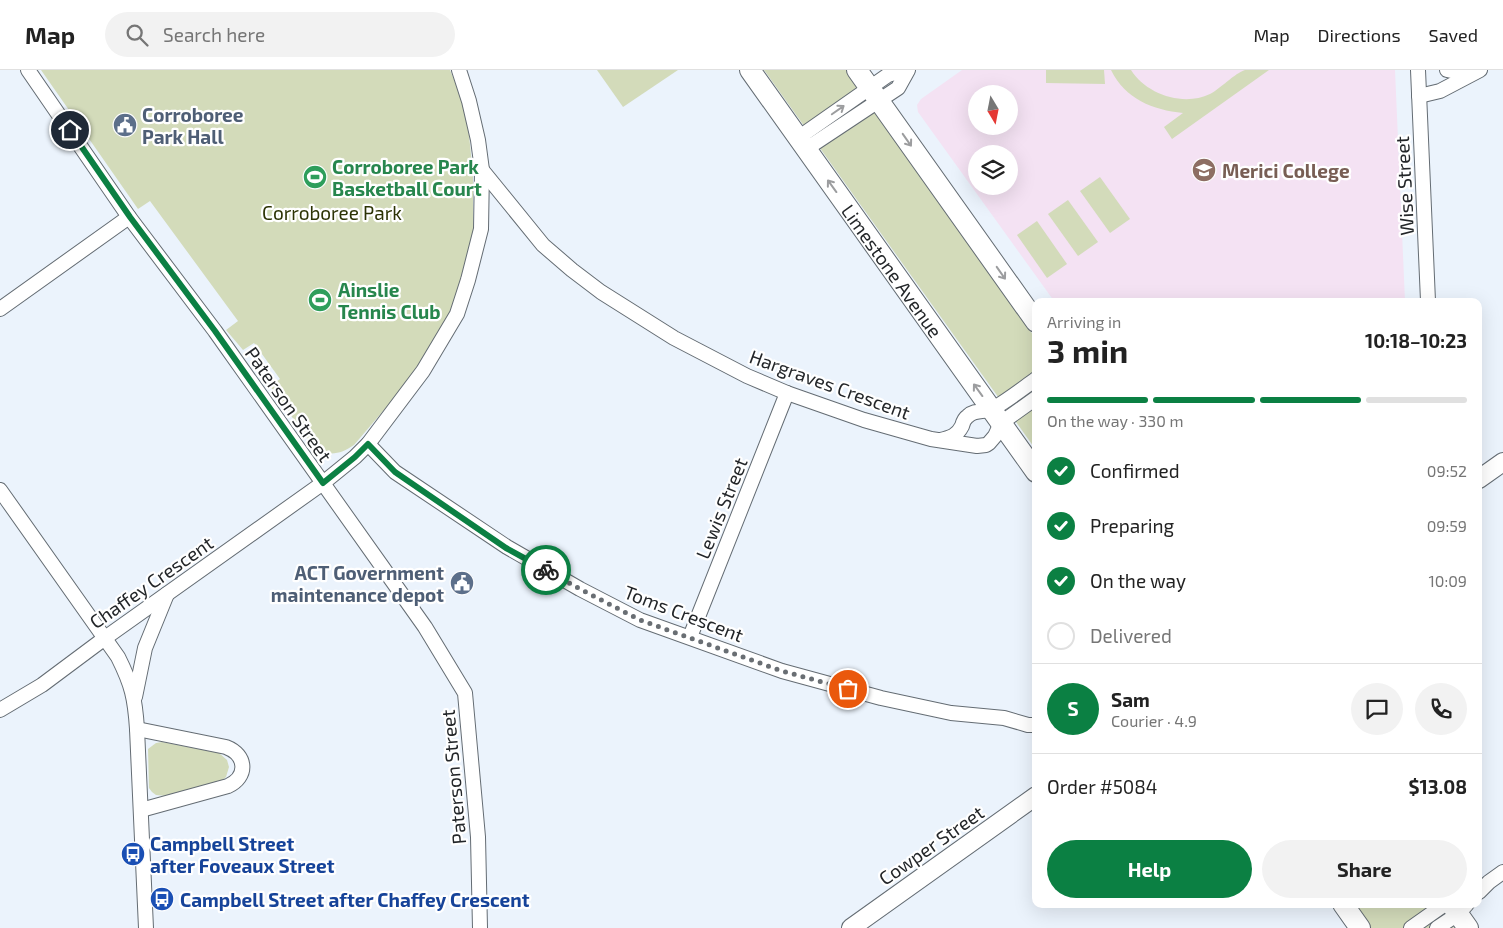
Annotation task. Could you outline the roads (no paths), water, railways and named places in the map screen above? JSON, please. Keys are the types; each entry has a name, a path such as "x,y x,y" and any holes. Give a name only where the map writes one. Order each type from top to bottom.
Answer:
{"main road":[{"name":"Limestone Avenue","path":"750,70 1032,466"},
{"path":"857,70 1032,316"},
{"path":"1346,908 1360,928"}],"street":[{"name":"Paterson Street","path":"28,70 130,217 215,331 425,627 465,693 478,837 480,928"},
{"path":"323,483 368,444 423,371 457,314 468,280 480,229 482,170 478,140 469,101 459,70"},
{"path":"802,144 874,94 898,88 906,70"},
{"name":"Wise Street","path":"1418,70 1428,298"},
{"path":"1447,70 1456,72 1478,71"},
{"path":"1419,96 1440,90 1478,71"},
{"name":"Hargraves Crescent","path":"482,170 543,245 594,287 674,338 747,376 787,393 864,420 937,441 977,446 986,445 993,440 996,416 1032,383"},
{"path":"0,309 130,217"},
{"name":"Lewis Street","path":"690,637 787,393"},
{"name":"Hargraves Crescent","path":"937,441 951,438 956,434 966,417 970,414 975,412 996,416 1032,400"},
{"name":"Toms Crescent","path":"368,444 395,472 506,548 640,620 782,671 880,698 951,713 1004,718 1032,725"},
{"path":"1482,478 1503,462"},
{"name":"Chaffey Crescent","path":"0,710 42,685 323,483"},
{"path":"0,490 105,638 124,670 132,688 135,700 137,729 146,928"},
{"path":"135,700 145,648 167,594"},
{"path":"137,729 226,747 234,750 239,756 243,767 239,777 228,786 141,810"},
{"name":"Cowper Street","path":"851,928 1032,800"},
{"path":"1482,887 1503,872"},
{"path":"1411,928 1458,911"},
{"path":"1438,928 1458,911"}],"place":[{"name":"Corroboree Park Hall","path":"125,125"},
{"name":"Merici College","path":"1204,170"},
{"name":"Corroboree Park Basketball Court","path":"315,177"},
{"name":"Ainslie Tennis Club","path":"320,300"},
{"name":"ACT Government maintenance depot","path":"462,583"},
{"name":"Campbell Street after Foveaux Street","path":"133,854"},
{"name":"Campbell Street after Chaffey Crescent","path":"162,899"}],"park label":[{"name":"Corroboree Park","path":"332,212"}]}
